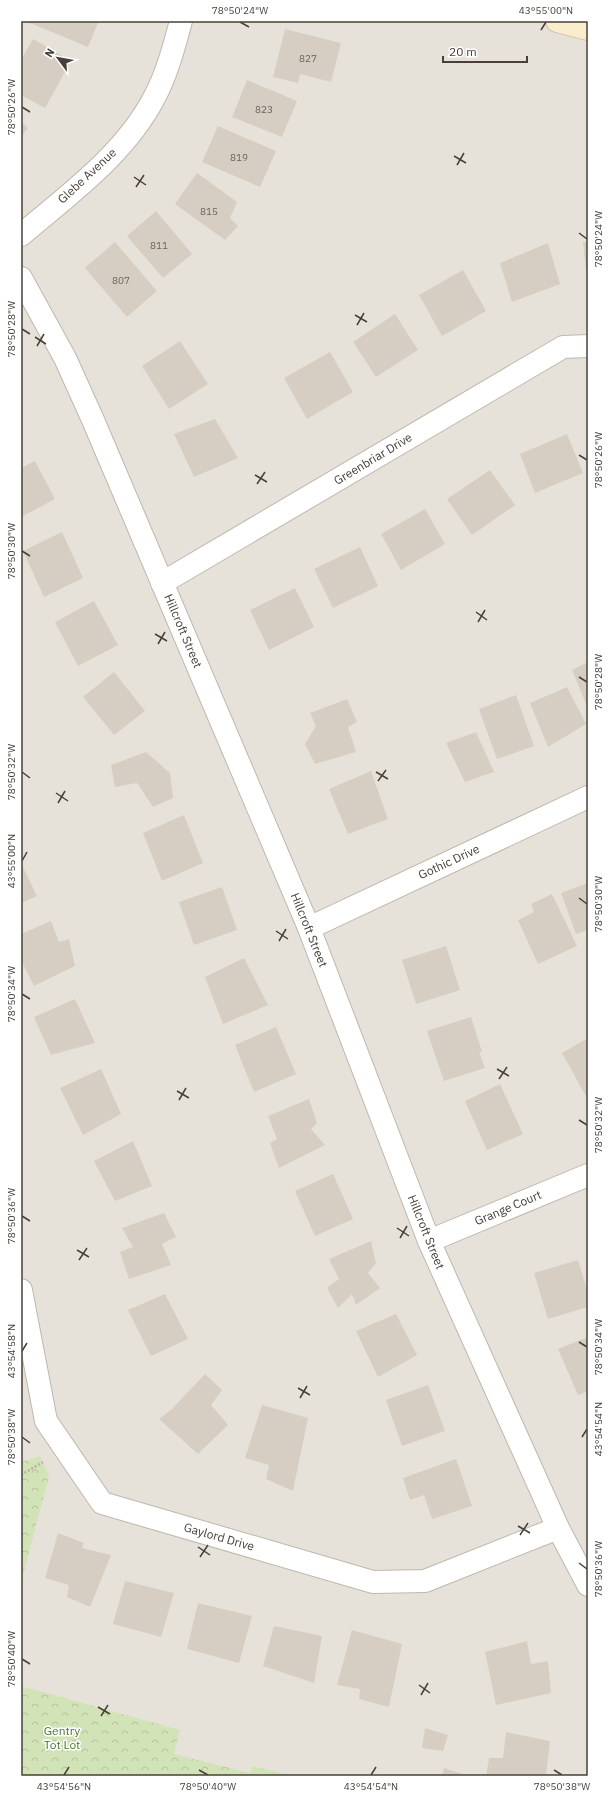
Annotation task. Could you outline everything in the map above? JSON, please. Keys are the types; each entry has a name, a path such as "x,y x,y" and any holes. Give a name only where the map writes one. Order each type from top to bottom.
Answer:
{"main road":[{"path":"557,21 588,29"}],"street":[{"name":"Glebe Avenue","path":"21,235 100,168 129,135 154,99 172,53 181,21"},
{"name":"Hillcroft Street","path":"21,278 66,358 309,928 429,1241 558,1528 588,1585"},
{"name":"Greenbriar Drive","path":"162,583 562,347 588,346"},
{"name":"Gothic Drive","path":"309,928 588,797"},
{"name":"Grange Court","path":"429,1241 588,1174"},
{"name":"Gaylord Drive","path":"21,1290 46,1421 102,1503 373,1582 425,1581 558,1528"}],"shaded area":[{"path":"21,21 588,21 588,1776 21,1776"}],"green space":[{"path":"40,1456 49,1476 21,1583 21,1462"},
{"name":"Gentry Tot Lot","path":"21,1686 180,1730 174,1754 250,1773 252,1766 295,1776 21,1776"}],"building":[{"path":"25,21 93,21 98,23 88,47"},
{"path":"285,29 341,43 331,82 300,74 298,83 273,77"},
{"path":"33,39 71,61 45,108 21,95 21,60"},
{"path":"247,80 297,101 282,137 232,117"},
{"path":"21,122 28,128 21,137"},
{"path":"218,126 276,151 260,187 202,162"},
{"path":"197,173 237,202 230,218 238,226 225,240 175,204"},
{"path":"156,211 192,254 163,278 127,236"},
{"path":"115,242 157,291 127,317 85,268"},
{"path":"583,242 588,242 588,281 587,281"},
{"path":"548,243 560,284 512,302 500,263"},
{"path":"463,270 486,311 442,336 419,295"},
{"path":"395,314 418,350 376,377 353,342"},
{"path":"180,341 208,384 169,409 142,366"},
{"path":"330,352 353,392 307,419 284,378"},
{"path":"215,419 238,458 194,477 174,434"},
{"path":"567,434 583,473 535,493 520,454"},
{"path":"35,461 55,499 21,517 21,468"},
{"path":"490,470 515,505 472,535 447,499"},
{"path":"425,509 445,544 401,570 381,534"},
{"path":"62,532 83,578 44,597 23,551"},
{"path":"360,547 378,586 333,608 314,569"},
{"path":"295,588 314,627 269,650 250,610"},
{"path":"94,601 118,645 78,666 55,622"},
{"path":"588,662 588,709 572,670"},
{"path":"114,672 145,711 114,735 83,697"},
{"path":"567,687 586,724 548,747 530,703"},
{"path":"516,695 534,746 497,759 479,709"},
{"path":"347,699 357,722 348,727 356,752 315,764 305,744 316,726 310,713"},
{"path":"476,732 494,772 465,782 446,743"},
{"path":"146,752 170,773 173,798 153,807 137,783 115,787 111,765"},
{"path":"371,771 388,819 348,834 329,789"},
{"path":"184,815 203,863 162,881 143,833"},
{"path":"21,863 37,896 21,903"},
{"path":"588,883 588,930 576,934 561,893"},
{"path":"222,887 237,930 194,945 179,902"},
{"path":"552,894 577,946 538,964 518,920 534,912 531,904"},
{"path":"51,921 59,942 69,939 75,966 34,986 23,964 21,965 21,934"},
{"path":"446,946 460,990 416,1004 402,960"},
{"path":"244,958 268,1005 223,1024 205,977"},
{"path":"75,999 95,1043 51,1055 34,1017"},
{"path":"471,1017 482,1052 479,1052 485,1068 444,1081 427,1031"},
{"path":"276,1027 296,1074 254,1092 235,1045"},
{"path":"588,1038 588,1100 562,1053"},
{"path":"101,1069 121,1114 83,1135 60,1088"},
{"path":"500,1084 523,1134 487,1150 465,1101"},
{"path":"309,1099 317,1123 311,1129 325,1145 279,1168 270,1143 277,1139 268,1116"},
{"path":"133,1141 152,1186 115,1201 94,1161"},
{"path":"333,1174 353,1219 315,1236 295,1191"},
{"path":"164,1213 176,1237 162,1244 171,1265 129,1279 120,1252 133,1247 122,1228"},
{"path":"371,1241 376,1263 368,1273 380,1288 356,1305 352,1294 338,1308 327,1288 339,1279 329,1259"},
{"path":"578,1260 588,1293 588,1307 548,1319 534,1273"},
{"path":"165,1294 188,1339 151,1356 128,1310"},
{"path":"396,1314 417,1355 378,1377 356,1331"},
{"path":"588,1337 588,1391 578,1395 558,1349"},
{"path":"205,1374 222,1390 211,1405 228,1425 198,1454 159,1419 172,1409"},
{"path":"428,1385 445,1431 402,1446 386,1400"},
{"path":"262,1405 308,1418 293,1491 266,1479 269,1465 245,1458"},
{"path":"456,1459 472,1506 432,1519 424,1495 410,1500 403,1478"},
{"path":"58,1533 84,1543 82,1548 111,1555 90,1607 67,1597 69,1585 45,1578"},
{"path":"125,1581 174,1593 161,1637 113,1624"},
{"path":"198,1603 252,1616 239,1663 187,1649"},
{"path":"274,1626 322,1636 314,1683 263,1666"},
{"path":"352,1630 402,1644 389,1707 359,1699 360,1689 337,1685"},
{"path":"527,1641 531,1664 548,1661 551,1693 496,1705 485,1652"},
{"path":"425,1728 448,1735 443,1751 422,1748"},
{"path":"506,1732 550,1741 546,1776 486,1776 489,1758 503,1758"},
{"path":"444,1768 469,1776 442,1776"}]}
